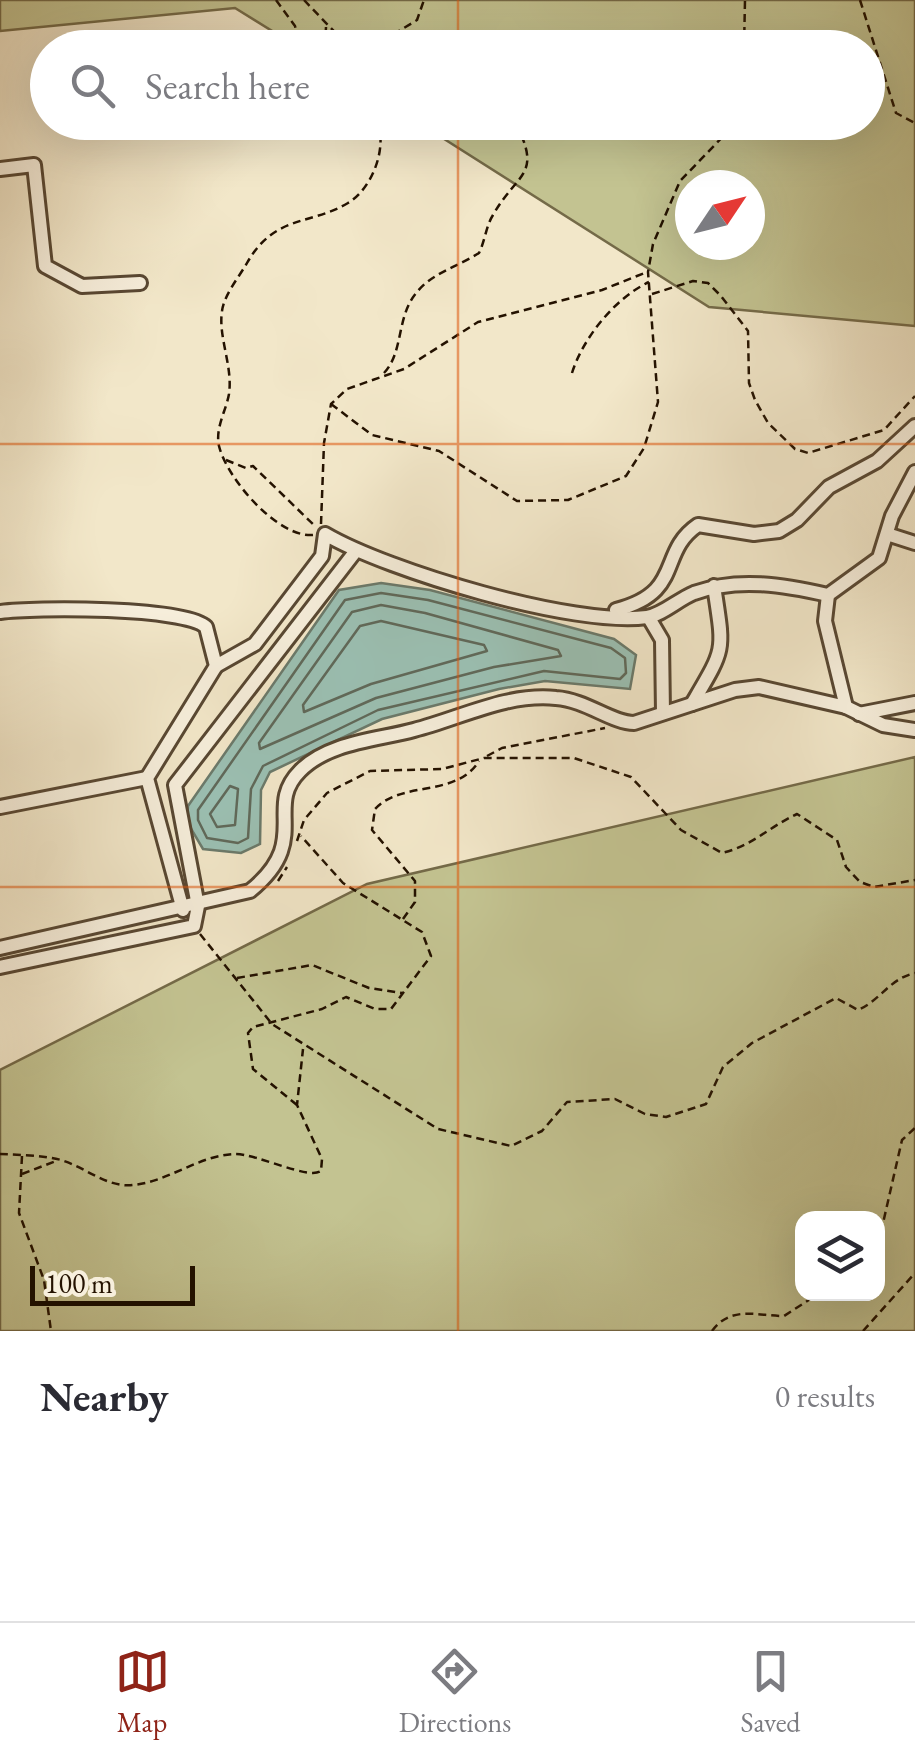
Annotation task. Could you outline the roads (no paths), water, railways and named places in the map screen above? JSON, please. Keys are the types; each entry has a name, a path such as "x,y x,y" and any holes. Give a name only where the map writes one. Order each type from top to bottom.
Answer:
{"street":[{"path":"0,168 34,165 44,266 82,286 140,283"},
{"path":"602,614 632,606 659,590 682,540 698,525 754,534 779,531 798,520 830,487 877,461 915,426"},
{"path":"0,808 147,778 216,666 256,644 322,556 325,534 356,552 483,591 557,609 649,618 714,586 768,585 828,595 878,558 915,472"},
{"path":"886,534 915,542"},
{"path":"0,966 194,926 198,906 175,785 356,552"},
{"path":"692,704 720,658 723,641 714,586"},
{"path":"828,595 825,621 850,711"},
{"path":"0,612 46,608 183,616 206,627 216,666"},
{"path":"649,618 662,640 663,713"},
{"path":"0,948 250,892 268,877 284,851 289,785 301,769 324,756 376,738 529,697 585,703 621,723 746,687 915,730"},
{"path":"850,711 915,702"},
{"path":"147,778 183,910"}],"water":[{"path":"381,583 430,590 614,639 636,655 630,689 545,681 382,719 270,772 261,790 260,844 241,853 203,849 187,822 188,806 339,590"}]}
